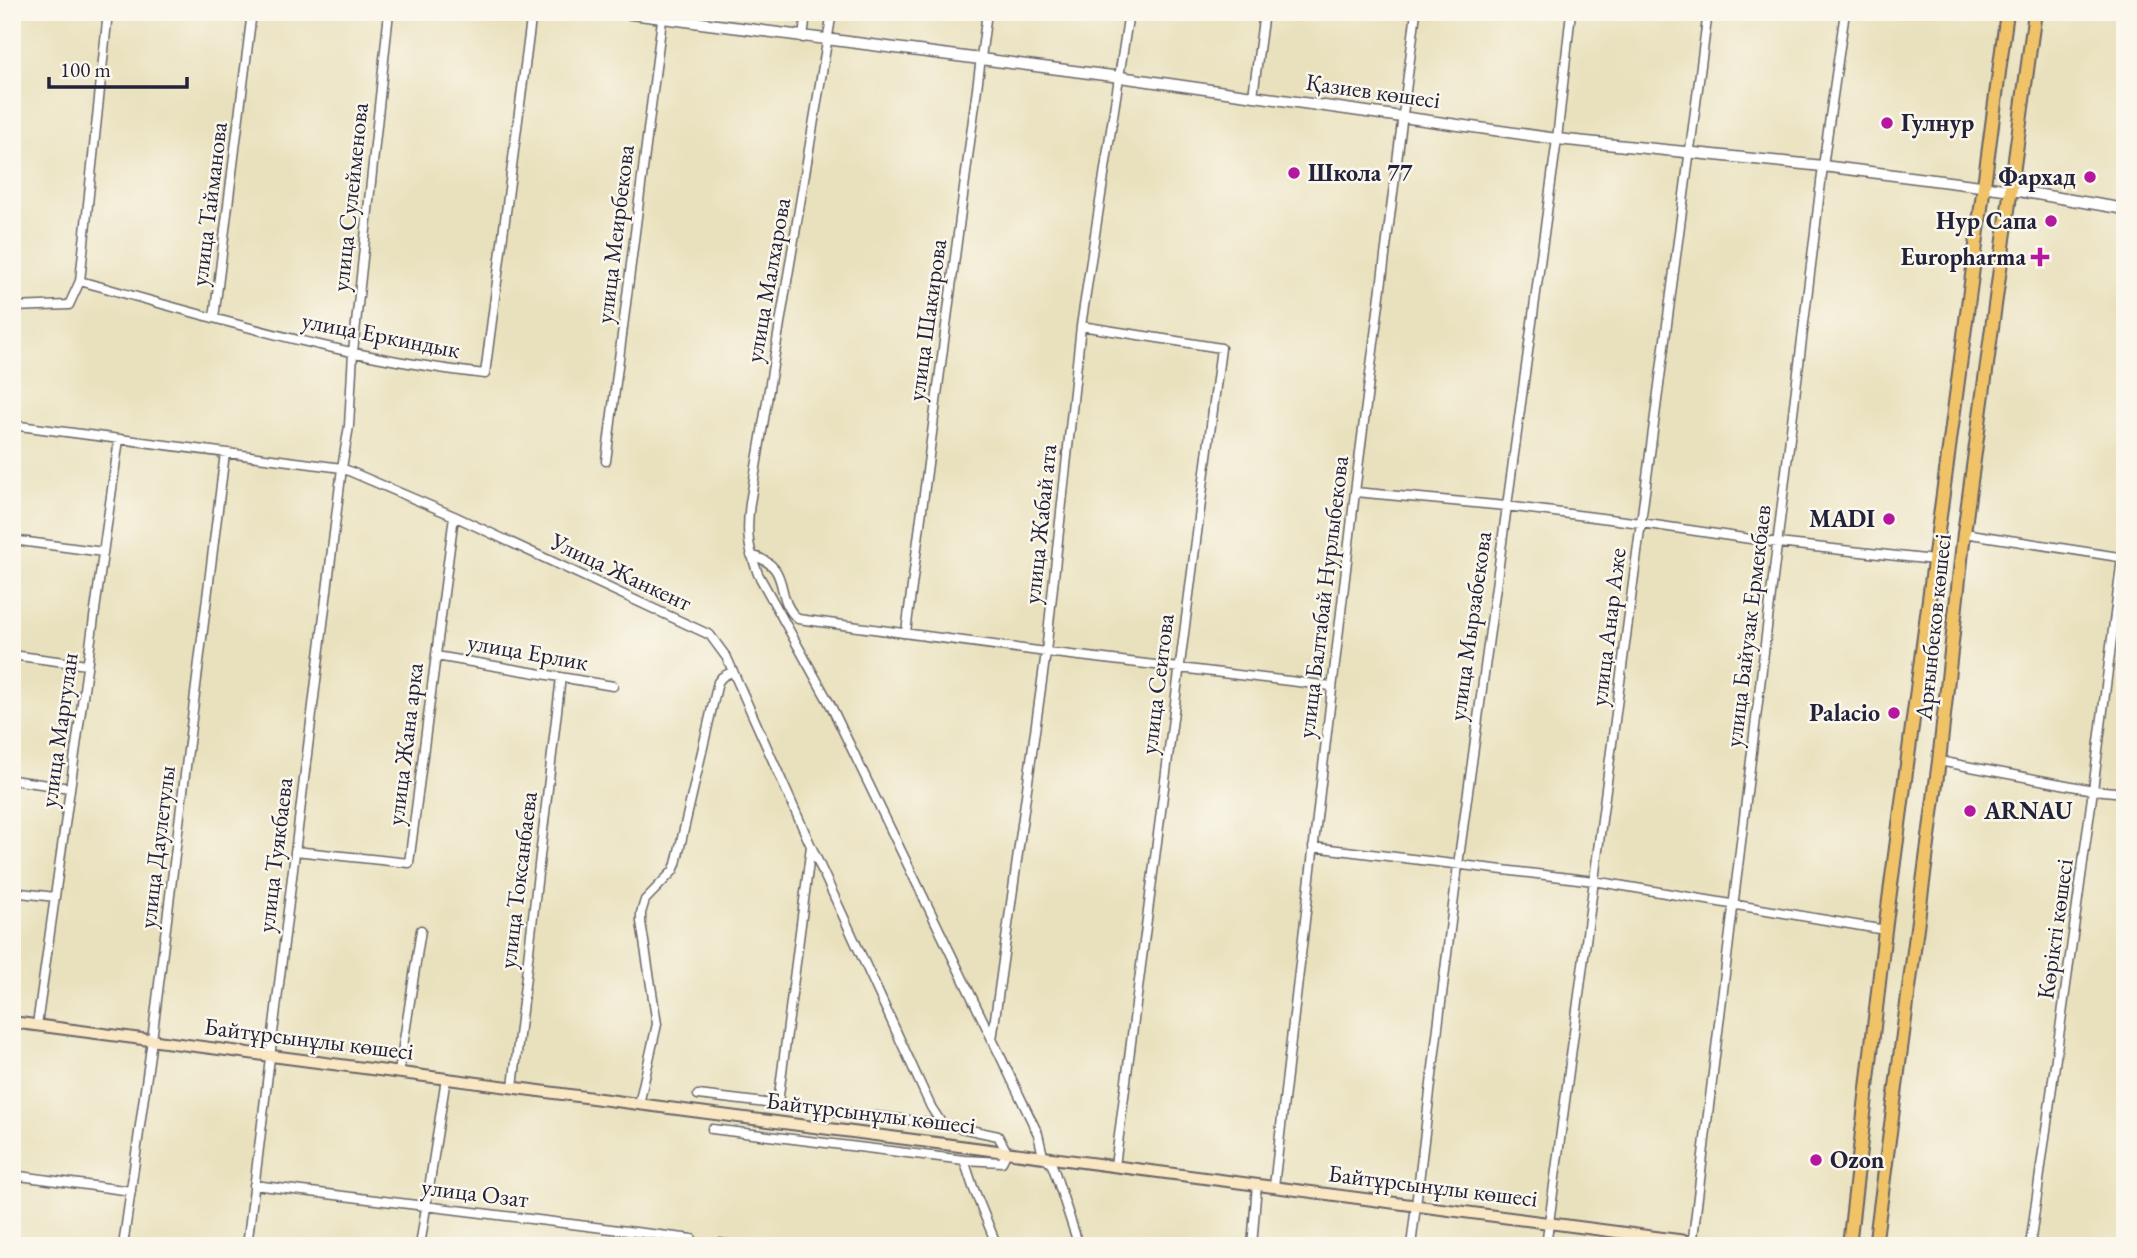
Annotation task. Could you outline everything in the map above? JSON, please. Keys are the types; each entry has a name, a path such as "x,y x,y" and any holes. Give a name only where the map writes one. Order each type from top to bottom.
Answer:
{"main road":[{"name":"Арғынбеков көшесі","path":"1849,1246 1885,930 2007,12"},
{"name":"Арғынбеков көшесі","path":"1875,1246 1939,761 1964,533 2035,12"},
{"name":"Байтұрсынұлы көшесі","path":"12,1022 1724,1246"}],"street":[{"path":"12,307 69,305 80,281 108,12"},
{"name":"улица Тайманова","path":"214,318 252,12"},
{"name":"улица Сулейменова","path":"342,468 349,426 353,352 389,12"},
{"name":"улица Еркиндык","path":"80,281 353,352 437,369 485,374 532,12"},
{"name":"Қазиев көшесі","path":"615,12 662,15 803,38 1120,78 1557,139 1823,166 2012,190 2125,209"},
{"path":"803,38 806,12"},
{"name":"улица Малхарова","path":"832,12 750,503 747,528 751,555 758,574 831,706 1038,1134 1043,1156 1055,1173 1079,1246"},
{"name":"улица Шакирова","path":"905,632 987,12"},
{"name":"улица Жабай ата","path":"992,1040 1046,652 1081,326 1129,12"},
{"path":"1253,96 1264,12"},
{"name":"улица Балтабай Нурлыбекова","path":"1274,1186 1331,686 1416,12"},
{"name":"улица Мырзабекова","path":"1411,1246 1458,865 1557,139 1571,12"},
{"name":"улица Анар Аже","path":"1546,1246 1708,12"},
{"name":"улица Байузак Ермекбаев","path":"1692,1243 1823,166 1846,12"},
{"name":"улица Меирбекова","path":"606,461 662,15"},
{"name":"улица Сеитова","path":"1081,326 1221,348 1115,1166"},
{"name":"Улица Жанкент","path":"12,425 342,468 454,516 710,635 720,645 733,671 931,1107 942,1124"},
{"name":"улица Маргулан","path":"37,1025 118,439"},
{"name":"улица Даулетулы","path":"123,1246 152,1040 225,453"},
{"name":"улица Туякбаева","path":"247,1246 342,468"},
{"path":"1355,492 1506,506 1934,561"},
{"name":"улица Жана арка","path":"295,851 409,863 454,516"},
{"path":"1964,533 2123,558"},
{"name":"Көрікті көшесі","path":"2030,1246 2093,790 2125,534"},
{"path":"12,540 103,552"},
{"path":"751,555 778,572 786,604 797,619 1331,686"},
{"path":"12,655 87,665"},
{"name":"улица Ерлик","path":"436,656 613,686"},
{"path":"639,1104 657,1024 641,922 642,906 676,864 718,682 733,671"},
{"name":"улица Токсанбаева","path":"513,1087 561,677"},
{"path":"1939,761 2093,790 2125,793"},
{"path":"12,780 70,788"},
{"path":"778,1103 811,846"},
{"path":"1313,847 1594,881 1885,930"},
{"path":"12,892 55,897"},
{"path":"399,1072 421,930"},
{"path":"420,1246 424,1206 446,1078"},
{"path":"698,1094 942,1124 999,1136 1007,1152 1002,1162 964,1160 712,1129"},
{"path":"964,1160 997,1246"},
{"path":"12,1175 131,1191"},
{"path":"1252,1246 1257,1184"},
{"name":"улица Озат","path":"254,1185 692,1239"},
{"path":"719,1245 738,1246"}],"place":[{"name":"Гулнур","path":"1887,123"},
{"name":"Школа 77","path":"1294,173"},
{"name":"Фархад","path":"2090,177"},
{"name":"Нур Сапа","path":"2051,221"},
{"name":"Europharma","path":"2040,257"},
{"name":"MADI","path":"1889,519"},
{"name":"Palacio","path":"1894,713"},
{"name":"ARNAU","path":"1970,811"},
{"name":"Ozon","path":"1816,1160"}]}
